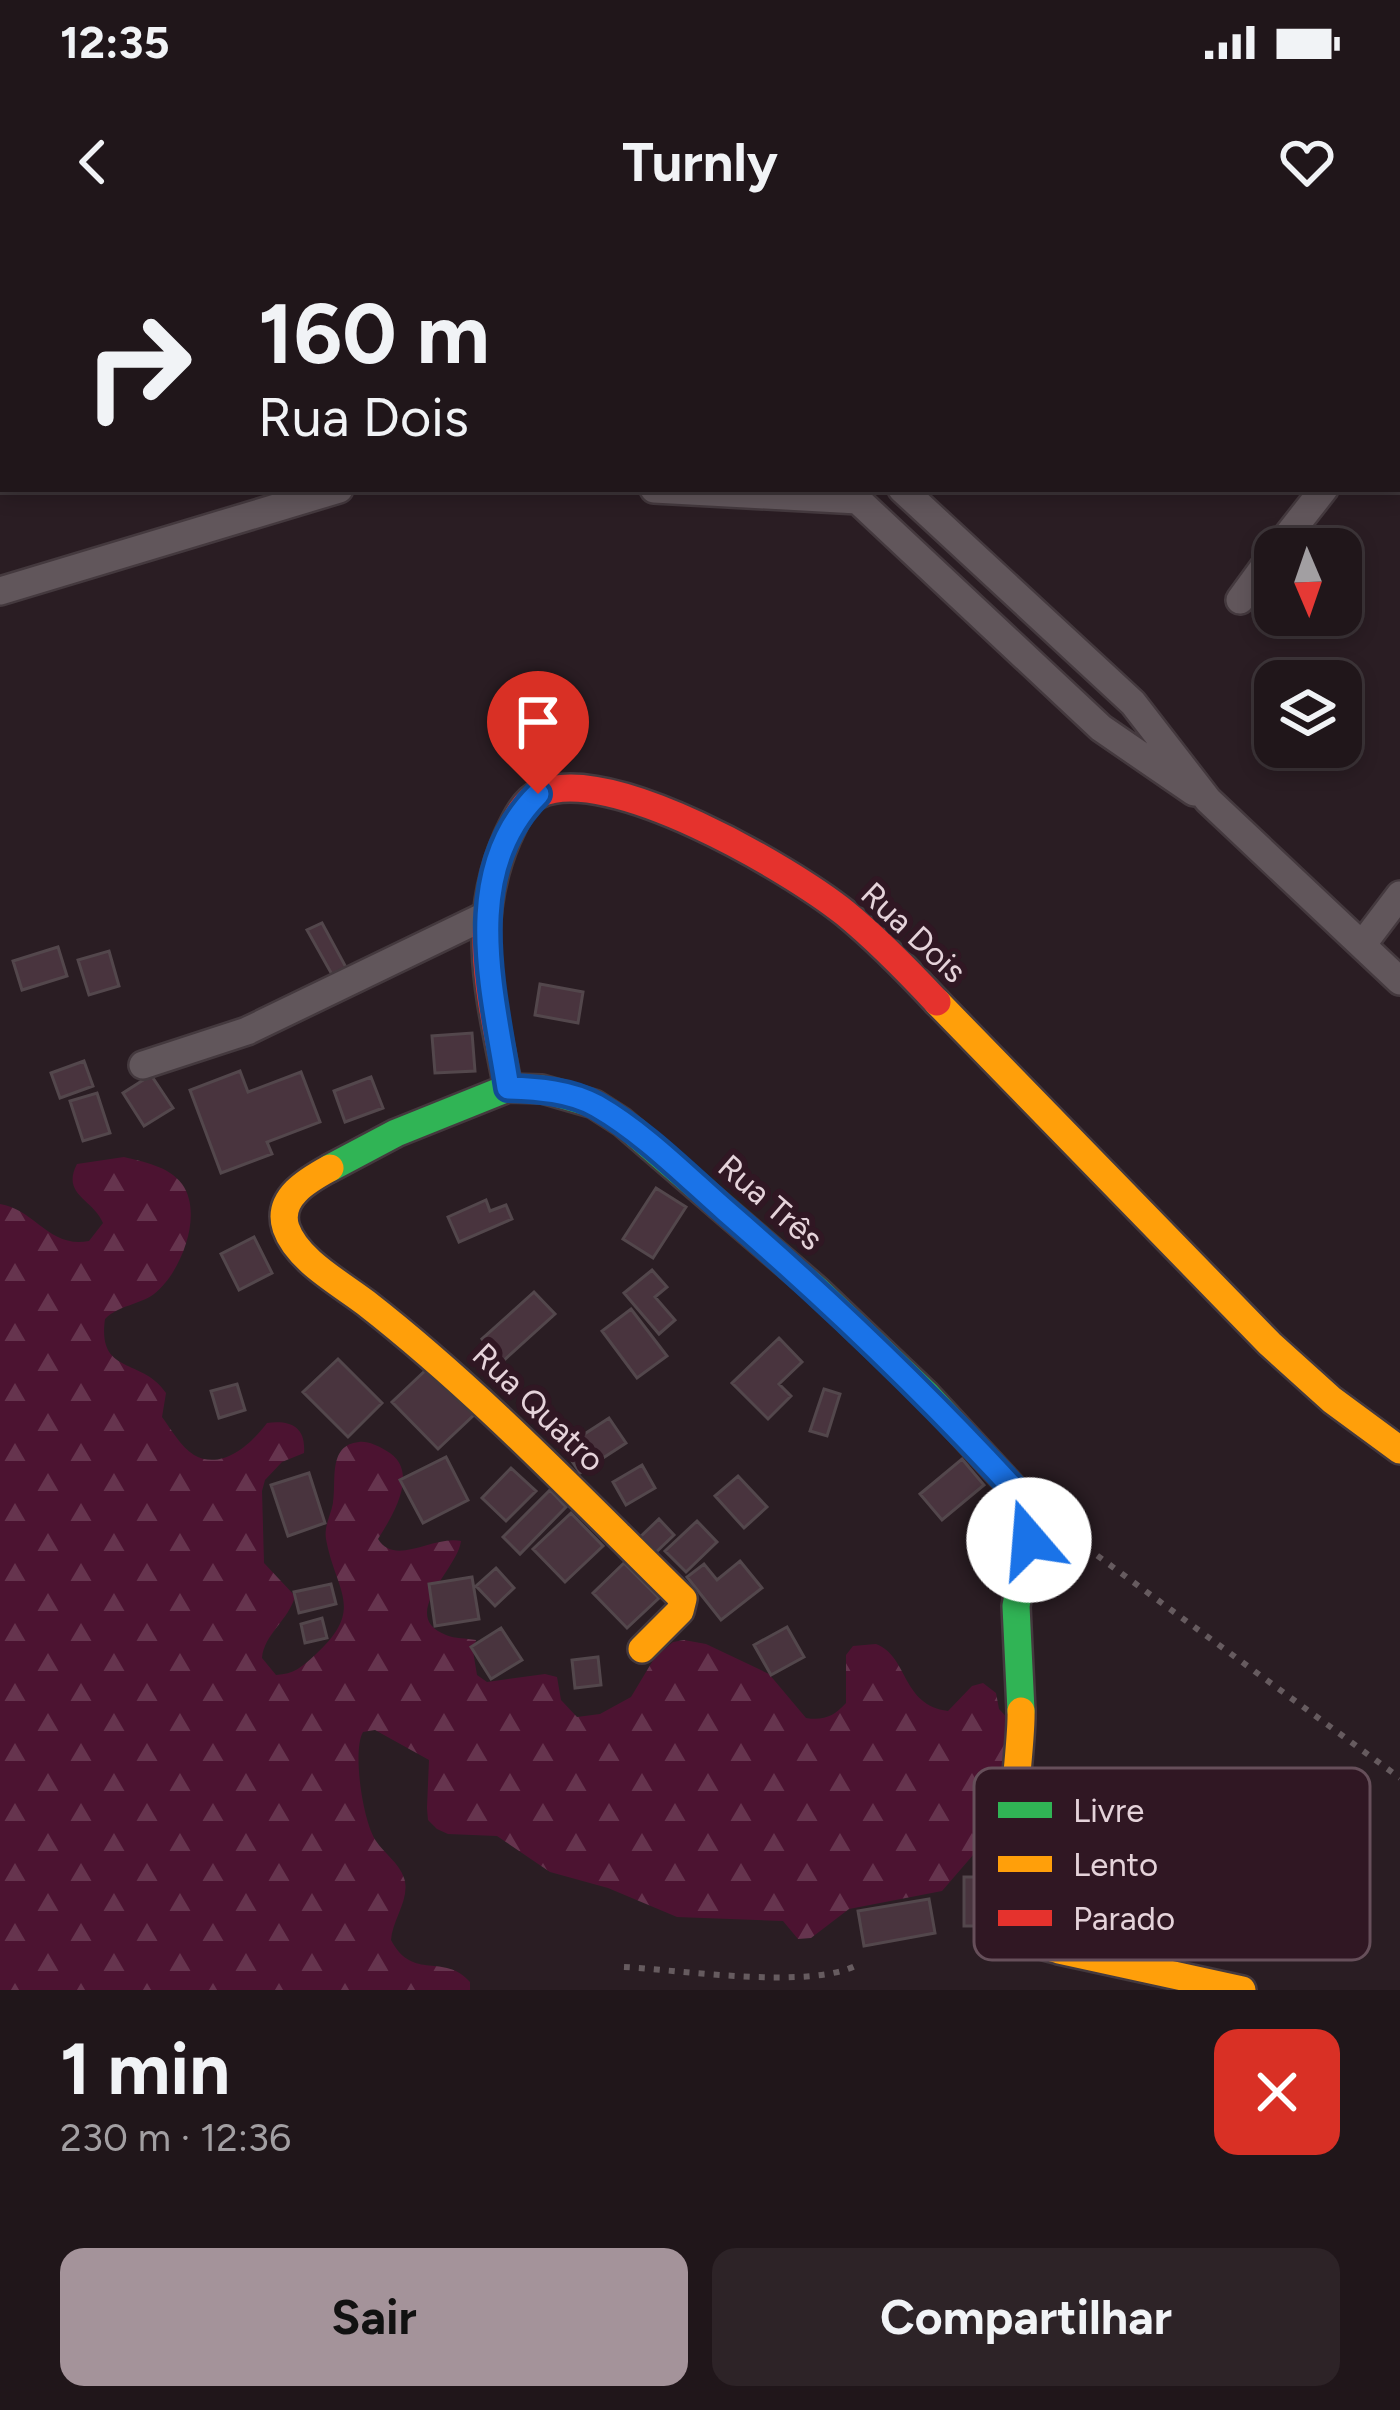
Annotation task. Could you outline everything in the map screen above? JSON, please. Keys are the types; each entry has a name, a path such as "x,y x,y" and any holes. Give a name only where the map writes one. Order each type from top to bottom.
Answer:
{"street":[{"path":"0,591 329,492"},
{"path":"753,492 852,495 1101,728 1208,800"},
{"path":"905,492 1133,703 1208,800 1400,981"},
{"path":"1293,528 1322,492"},
{"path":"1240,599 1254,580"},
{"name":"Rua Dois","path":"508,1088 485,916 497,866 518,813 538,794 562,788 590,788 652,806 790,874 878,941 1148,1221 1301,1371 1335,1404 1400,1450"},
{"path":"1362,945 1400,895"},
{"path":"143,1065 247,1031 485,916"},
{"name":"Rua Três","path":"287,1233 283,1214 290,1196 310,1179 395,1132 508,1088 571,1095 622,1122 817,1290 911,1379 1032,1513"},
{"name":"Rua Quatro","path":"287,1233 306,1257 437,1359 683,1599 680,1611 642,1649"},
{"path":"1019,1768 1022,1737 1015,1624 1032,1513"},
{"path":"1106,1960 1242,1990"}],"path":[{"path":"1032,1513 1076,1537 1400,1778"},
{"path":"624,1966 800,1977 843,1973 857,1965"}],"green space":[{"path":"124,1157 170,1173 188,1196 190,1226 173,1272 154,1294 105,1319 104,1337 114,1358 145,1374 166,1393 162,1417 181,1443 194,1455 215,1460 244,1447 267,1423 290,1424 300,1431 304,1453 282,1462 265,1480 262,1491 264,1563 295,1596 264,1649 262,1658 276,1675 306,1663 340,1625 343,1600 326,1534 336,1466 349,1445 369,1443 396,1458 402,1469 401,1493 378,1539 385,1547 404,1550 461,1541 428,1604 427,1616 432,1627 446,1635 476,1640 477,1675 487,1682 545,1674 557,1677 561,1700 577,1717 600,1714 631,1697 655,1657 673,1642 684,1640 706,1644 769,1674 806,1718 833,1714 846,1703 846,1655 853,1646 876,1644 887,1650 913,1691 933,1707 948,1711 972,1686 983,1683 996,1693 999,1709 1014,1725 1010,1768 974,1768 974,1854 942,1891 849,1909 811,1938 798,1939 783,1921 677,1917 608,1888 550,1872 497,1836 448,1834 437,1829 428,1820 429,1760 375,1730 363,1732 359,1770 371,1832 404,1878 403,1901 391,1940 409,1960 460,1973 470,1982 470,1990 0,1990 0,1204 63,1239 89,1241 103,1223 76,1190 73,1174 77,1164"}],"building":[{"path":"322,923 348,971 334,978 307,930"},
{"path":"58,947 67,976 22,990 13,961"},
{"path":"109,951 119,986 89,995 78,960"},
{"path":"540,984 583,992 578,1023 535,1015"},
{"path":"472,1033 475,1071 435,1073 432,1036"},
{"path":"84,1061 93,1086 60,1098 51,1073"},
{"path":"240,1071 248,1092 301,1072 320,1122 267,1142 272,1154 221,1173 190,1090"},
{"path":"151,1075 173,1108 144,1126 123,1093"},
{"path":"371,1077 383,1108 345,1122 334,1091"},
{"path":"97,1093 110,1133 83,1141 70,1101"},
{"path":"656,1188 686,1207 653,1258 623,1239"},
{"path":"486,1200 490,1211 506,1205 512,1219 459,1242 448,1217"},
{"path":"254,1237 272,1273 239,1290 221,1254"},
{"path":"652,1270 667,1287 655,1297 675,1320 659,1334 624,1293"},
{"path":"534,1292 555,1314 502,1362 482,1339"},
{"path":"631,1309 667,1356 637,1378 602,1331"},
{"path":"779,1338 802,1362 779,1384 791,1396 768,1419 732,1383"},
{"path":"338,1359 382,1403 348,1437 303,1392"},
{"path":"429,1367 475,1414 438,1449 392,1402"},
{"path":"237,1384 245,1410 219,1418 211,1391"},
{"path":"824,1389 840,1394 827,1436 810,1431"},
{"path":"609,1418 626,1443 580,1473 563,1448"},
{"path":"446,1457 468,1500 423,1523 400,1480"},
{"path":"962,1459 984,1485 942,1520 920,1494"},
{"path":"642,1465 655,1488 626,1505 613,1482"},
{"path":"511,1468 536,1491 506,1521 482,1498"},
{"path":"309,1473 325,1523 288,1536 271,1485"},
{"path":"738,1476 767,1507 744,1528 715,1496"},
{"path":"550,1490 566,1507 520,1554 503,1537"},
{"path":"571,1513 603,1546 565,1582 533,1549"},
{"path":"659,1519 674,1535 654,1554 639,1538"},
{"path":"697,1521 717,1542 686,1572 665,1551"},
{"path":"740,1561 762,1588 721,1620 687,1577 704,1564 717,1580"},
{"path":"624,1563 659,1598 627,1628 593,1593"},
{"path":"496,1568 514,1588 495,1606 476,1586"},
{"path":"472,1577 479,1619 435,1626 429,1584"},
{"path":"331,1584 336,1604 299,1613 294,1592"},
{"path":"322,1618 327,1638 305,1643 301,1624"},
{"path":"787,1627 804,1657 771,1675 754,1645"},
{"path":"501,1628 522,1660 491,1679 471,1647"},
{"path":"598,1657 601,1685 575,1688 572,1660"},
{"path":"964,1877 974,1877 974,1926 964,1926"},
{"path":"929,1899 935,1933 864,1946 858,1911"}],"traffic: fast":[{"path":"330,1168 396,1133 508,1088 542,1089 594,1104 622,1122 817,1290 926,1394 1024,1500 1031,1525 1016,1606 1021,1711"}],"traffic: slow":[{"path":"937,1002 1270,1344 1332,1400 1400,1450"},
{"path":"330,1168 290,1199 284,1217 292,1240 309,1261 408,1337 489,1409 683,1599 680,1611 642,1649"},
{"path":"1018,1768 1021,1711"},
{"path":"1105,1960 1242,1990"}],"traffic: jam":[{"path":"508,1088 487,963 489,902 510,832 524,807 539,794 570,788 608,793 652,806 742,848 845,913 937,1002"}],"route":[{"path":"538,794 518,813 497,866 485,916 508,1088 571,1095 594,1104 622,1122 757,1237 926,1394 1024,1500 1032,1513 1029,1540"}]}
